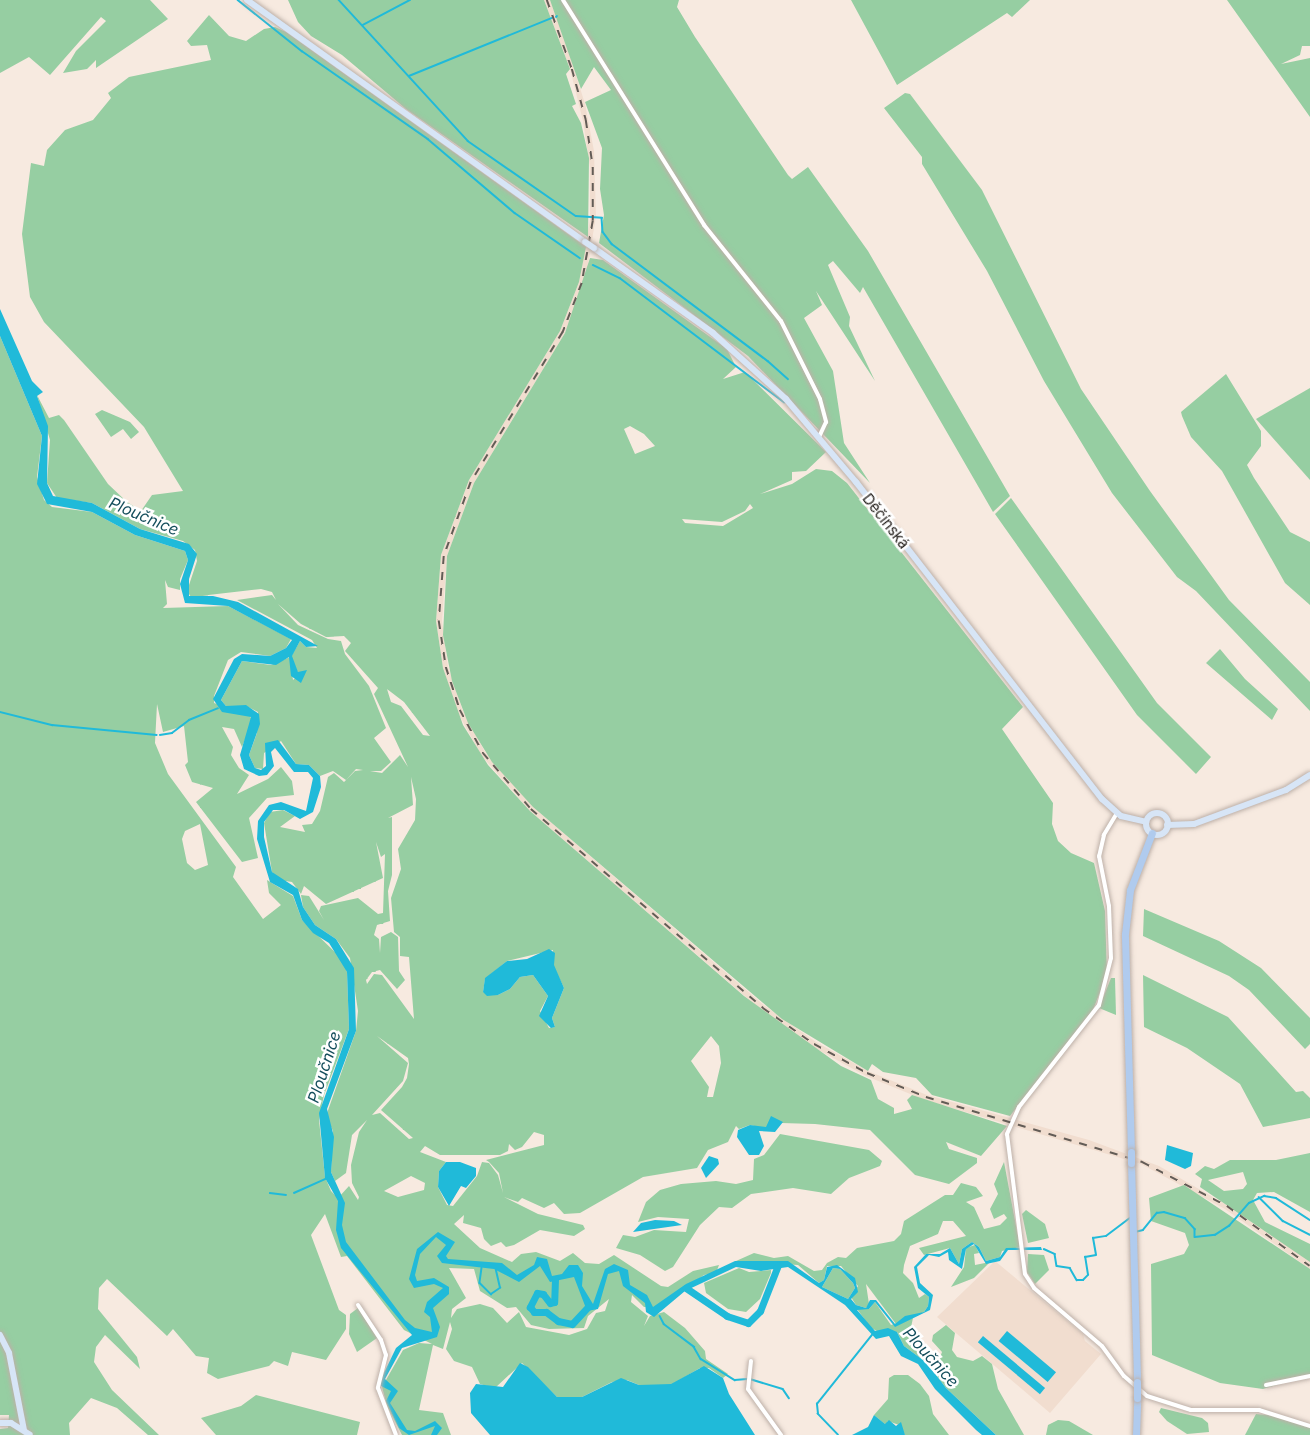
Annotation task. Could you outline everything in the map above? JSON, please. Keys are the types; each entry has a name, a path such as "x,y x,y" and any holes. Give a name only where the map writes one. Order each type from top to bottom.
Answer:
{"main road":[{"name":"Děčínská","path":"247,0 738,354 819,437 1117,813"},
{"path":"1167,825 1190,825 1234,810 1286,790 1310,775"},
{"path":"1117,813 1146,822 1152,833 1130,890 1125,934 1137,1382 1136,1435"},
{"path":"1146,822 1157,813 1165,817 1167,825 1163,832 1152,833"},
{"path":"0,1335 9,1353 24,1430"},
{"path":"0,1423 11,1423 30,1435"}],"street":[{"path":"563,0 704,225 781,321 820,399 826,422 819,437"},
{"path":"1117,813 1099,851 1109,906 1112,958 1099,1005 1019,1107 1007,1134 1025,1274 1034,1288 1102,1346 1132,1384 1164,1403 1203,1412 1259,1410 1310,1426"},
{"path":"358,1305 386,1354 378,1388 396,1435"},
{"path":"751,1361 748,1389 781,1435"},
{"path":"1266,1385 1310,1376"}],"shaded area":[{"path":"544,0 550,0 585,104 594,151 596,216 585,283 565,333 474,483 447,556 442,621 448,667 462,709 485,752 533,807 765,1006 816,1042 868,1071 927,1095 1089,1140 1159,1166 1244,1215 1310,1262 1310,1269 1225,1209 1141,1164 925,1100 866,1076 813,1047 761,1010 530,811 481,755 457,711 443,668 436,621 441,555 469,480 560,331 579,282 590,220 590,167 583,121 570,69"},
{"path":"995,1261 1083,1334 1085,1341 1101,1354 1050,1413 937,1317"}],"green space":[{"path":"0,0 150,0 168,19 96,68 96,60 87,69 63,73 76,51 106,21 101,17 50,75 29,57 0,73"},
{"path":"288,0 544,0 570,69 566,74 576,104 572,106 581,123 589,158 588,237 406,109 342,55 311,36 298,22"},
{"path":"550,0 679,0 677,7 695,37 788,175 792,179 808,167 868,251 1010,496 993,512 863,287 860,293 833,261 828,265 850,317 849,326 875,381 816,291 822,305 804,318 833,371 844,443 870,483 748,356 599,243 604,215 600,189 602,148 585,102 611,90 594,67 581,89"},
{"path":"851,0 1030,0 1012,17 1007,13 897,85"},
{"path":"1227,0 1310,0 1310,46 1302,46 1300,55 1281,64 1310,58 1310,117"},
{"path":"209,15 229,36 246,41 264,29 275,27 286,32 586,247 579,282 560,331 469,480 441,555 436,621 443,668 463,725 488,765 530,811 744,996 841,1066 871,1080 878,1099 894,1108 894,1114 912,1109 907,1100 912,1095 1007,1126 981,1156 946,1142 949,1149 977,1158 977,1163 949,1184 915,1175 870,1130 815,1124 781,1123 764,1128 750,1125 739,1129 736,1126 728,1142 708,1150 697,1168 643,1177 580,1213 564,1214 554,1203 544,1208 522,1198 518,1202 504,1197 538,1214 583,1225 585,1229 574,1236 540,1230 514,1245 506,1247 501,1242 491,1246 484,1239 481,1228 463,1223 464,1215 454,1224 480,1248 512,1262 521,1254 536,1252 560,1261 573,1253 585,1263 599,1264 614,1255 661,1286 668,1287 693,1271 719,1265 716,1273 704,1275 658,1307 644,1307 632,1295 631,1302 648,1316 644,1326 650,1316 664,1312 685,1328 705,1351 706,1359 728,1374 723,1378 709,1368 700,1368 671,1385 639,1385 627,1380 612,1382 582,1397 557,1397 522,1363 495,1388 480,1384 472,1367 454,1361 446,1349 452,1329 450,1322 443,1349 433,1345 419,1410 443,1413 451,1435 402,1435 387,1406 382,1387 403,1350 419,1343 432,1344 404,1330 347,1256 341,1257 325,1214 311,1235 339,1310 346,1315 346,1329 326,1360 292,1352 288,1366 274,1361 269,1366 218,1379 207,1373 209,1358 196,1356 173,1329 167,1336 107,1279 99,1288 98,1309 137,1357 140,1369 105,1335 96,1347 94,1362 112,1390 159,1435 148,1435 117,1408 91,1398 69,1423 70,1435 0,1435 0,1429 8,1428 9,1415 0,1415 0,336 42,436 37,477 44,500 52,507 92,512 135,535 185,551 188,560 180,579 180,590 168,587 165,580 167,604 163,608 228,606 291,639 286,648 270,656 241,652 228,660 214,696 214,703 250,715 252,722 242,747 234,729 222,727 233,747 231,755 239,768 249,775 237,794 268,779 281,767 292,781 294,795 267,798 249,818 258,858 242,862 196,802 213,788 192,782 185,765 188,762 184,726 163,732 157,704 155,743 168,774 236,867 233,877 263,919 281,905 269,893 267,880 293,896 302,920 342,959 347,972 349,1029 324,1095 319,1120 325,1177 331,1191 338,1198 349,1186 358,1200 359,1197 352,1183 351,1165 359,1132 367,1120 352,1135 346,1173 335,1181 331,1172 333,1131 326,1116 356,1031 358,1011 350,958 336,939 315,925 303,907 301,895 309,896 324,920 319,911 321,906 358,898 378,914 383,913 385,854 381,857 376,842 383,878 326,904 304,886 301,894 292,882 279,880 272,872 264,823 270,812 283,810 295,816 280,827 305,832 302,825 312,824 320,811 328,777 334,773 344,782 346,780 333,771 320,776 309,765 296,764 281,741 264,753 263,769 255,768 249,755 257,733 258,712 246,706 226,706 221,700 242,661 271,665 290,657 293,680 302,672 298,673 291,657 300,641 306,647 317,648 312,640 237,600 272,595 276,600 272,592 261,589 191,597 187,591 197,561 195,550 183,541 140,529 92,503 57,498 47,483 50,440 37,395 49,418 59,415 64,420 108,484 127,502 141,511 152,495 183,491 144,427 44,322 30,297 22,234 31,163 44,166 47,150 65,130 93,120 111,98 108,93 129,77 211,60 207,45 191,46 187,41","holes":["278,604 301,624 326,637 344,636 351,643 345,651 378,688 374,694 408,767 400,755 382,773 370,771 381,771 391,762 374,738 386,728 369,686 345,654 341,641 328,639 298,625","387,689 404,702 430,736 423,735 401,706 391,702","411,777 416,799 415,820 398,849 401,869 391,898 394,932 400,937 400,956 409,957 414,1019 382,975 374,974 367,984 366,980 372,972 380,970 397,989 405,980 399,971 398,937 391,932 381,937 380,953 379,939 374,935 377,925 390,921 388,891 392,875 392,817 388,818 413,805","200,824 208,865 195,870 187,863 182,839 185,831","553,950 553,965 564,988 552,1018 555,1027 549,1028 540,1011 548,996 533,975 520,977 510,989 498,995 483,992 485,979 507,961","377,1036 408,1058 409,1064 407,1078 381,1110 413,1138 409,1139 380,1113 372,1115 403,1081 408,1063","711,1036 719,1046 721,1063 713,1097 707,1097 709,1087 691,1061","534,1132 544,1135 544,1145 486,1160 489,1162 499,1173 503,1193 498,1175 489,1163 482,1162 477,1176 453,1206 447,1205 438,1187 439,1171 446,1162 420,1152 425,1146 440,1155 500,1155 508,1151 509,1144 515,1150 522,1147","411,1176 425,1183 424,1190 398,1197 384,1191","449,1268 474,1269 480,1291 507,1308 516,1307 531,1325 549,1329 584,1328 588,1316 609,1299 605,1311 596,1313 587,1329 569,1335 526,1327 519,1312 507,1323 493,1308 480,1304 457,1309 451,1318 452,1309 466,1298"]},
{"path":"905,93 910,94 982,190 1081,389 1150,491 1229,600 1310,682 1310,711 1196,591 1177,577 1112,493 1044,381 987,271 922,164 922,157 884,108"},
{"path":"590,258 603,260 727,349 736,367 723,379 745,372 826,452 806,471 792,472 792,480 760,494 792,484 816,469 832,471 847,483 1023,707 1002,729 1053,803 1052,824 1058,841 1071,853 1094,863 1105,911 1107,974 1093,1010 1010,1116 932,1095 916,1078 883,1072 872,1064 868,1071 782,1019 533,807 492,762 468,723 452,681 443,635 447,556 474,483 565,333","holes":["630,426 644,434 655,446 635,454 624,429","750,504 753,508 723,526 685,523 682,519 722,522 745,511"]},
{"path":"1226,374 1261,431 1261,446 1247,465 1290,532 1310,542 1310,605 1285,583 1222,471 1191,437 1182,416 1181,412"},
{"path":"1310,388 1310,480 1256,419"},
{"path":"102,410 130,422 139,432 131,439 123,429 111,437 95,414"},
{"path":"1011,498 1157,703 1211,757 1196,774 1137,715 995,514"},
{"path":"1220,649 1245,679 1278,709 1272,720 1206,663"},
{"path":"1144,909 1219,941 1261,968 1310,1018 1310,1044 1305,1049 1249,990 1229,976 1143,936"},
{"path":"1143,975 1228,1017 1296,1092 1303,1091 1310,1098 1310,1118 1263,1127 1240,1084 1187,1048 1144,1027"},
{"path":"1111,978 1115,978 1116,1015 1099,1008"},
{"path":"780,1134 869,1150 882,1161 880,1166 849,1178 831,1194 793,1188 751,1194 732,1208 719,1207 700,1225 673,1267 665,1271 640,1255 616,1248 623,1235 635,1237 654,1230 686,1232 689,1219 658,1217 638,1222 646,1202 660,1190 681,1184 716,1181 736,1184 753,1180 754,1159 764,1155"},
{"path":"1310,1153 1310,1212 1274,1192 1257,1193 1253,1200 1265,1222 1310,1244 1310,1262 1200,1187 1202,1179 1195,1174 1205,1166 1214,1169 1230,1160 1276,1160","holes":["1243,1172 1247,1184 1243,1189 1224,1191 1208,1180"]},
{"path":"1004,1162 1020,1247 1002,1251 1000,1257 986,1261 979,1247 972,1242 962,1249 959,1264 950,1248 924,1255 919,1248 966,1236 953,1221 943,1221 938,1234 910,1246 904,1265 903,1273 913,1283 919,1298 925,1294 929,1297 928,1306 924,1312 896,1324 866,1284 869,1304 866,1308 856,1305 851,1297 858,1286 841,1266 827,1266 824,1280 819,1283 798,1265 736,1261 754,1253 774,1258 788,1256 814,1271 822,1270 827,1263 838,1257 846,1258 857,1248 894,1241 901,1234 904,1221 945,1195 953,1195 961,1183 976,1187 983,1196 966,1202 974,1207 984,1229 1000,1225 1007,1218 1004,1214 994,1219 990,1209 998,1194 994,1184"},
{"path":"1184,1185 1310,1269 1310,1375 1263,1389 1220,1383 1152,1355 1151,1264 1184,1254 1189,1245 1185,1233 1151,1221 1149,1198"},
{"path":"1026,1210 1045,1224 1049,1238 1028,1243 1022,1214"},
{"path":"975,1245 979,1253 974,1254 975,1265 990,1262 974,1278 951,1287 964,1267 966,1248"},
{"path":"1028,1254 1044,1255 1049,1270 1035,1284 1027,1272"},
{"path":"739,1268 749,1272 771,1270 760,1299 746,1312 728,1309 706,1293 704,1283"},
{"path":"833,1268 840,1269 853,1283 855,1288 848,1299 822,1287"},
{"path":"875,1302 891,1325 913,1318 910,1332 923,1352 938,1363 942,1352 932,1341 933,1335 946,1325 955,1333 952,1350 957,1357 973,1361 982,1356 992,1364 998,1389 1024,1435 996,1435 946,1388 927,1363 904,1346 897,1332 879,1332 871,1328 857,1309 869,1309"},
{"path":"358,1308 377,1338 357,1352 349,1334 350,1314"},
{"path":"894,1375 908,1375 920,1384 929,1396 933,1414 949,1435 905,1435 899,1425 888,1421 886,1425 874,1415 888,1399 889,1378"},
{"path":"256,1395 360,1422 357,1435 216,1435 201,1418 241,1406"},
{"path":"1161,1408 1202,1418 1208,1423 1209,1432 1187,1434 1167,1421 1159,1412"},
{"path":"1256,1414 1278,1416 1310,1428 1310,1435 1245,1435"},
{"path":"1058,1420 1069,1421 1093,1435 1046,1435 1048,1425"}],"water":[{"path":"0,309 32,381 43,392 37,396 48,426 47,483 53,496 92,503 140,529 189,544 197,554 189,579 189,596 213,596 238,602 318,646 306,647 300,641 292,656 298,672 307,670 301,683 291,676 289,657 276,665 242,661 221,700 226,706 246,705 259,714 260,724 249,755 255,768 261,770 266,766 265,743 278,740 296,764 309,765 320,776 321,787 313,812 300,819 284,810 273,810 264,822 264,837 272,872 298,889 303,907 315,925 336,939 354,968 356,1031 327,1109 334,1137 331,1172 345,1203 342,1225 346,1242 405,1320 415,1328 432,1332 430,1317 424,1312 427,1302 443,1288 434,1284 414,1288 409,1279 417,1249 438,1232 455,1242 446,1256 448,1259 502,1263 517,1275 534,1265 537,1257 547,1259 552,1276 562,1274 569,1265 578,1265 583,1273 582,1286 593,1304 605,1269 614,1264 628,1270 630,1285 647,1295 653,1307 686,1284 735,1261 788,1261 819,1283 824,1280 827,1267 837,1265 855,1278 858,1292 851,1299 856,1305 866,1308 870,1300 876,1300 895,1324 905,1316 924,1312 928,1306 929,1297 918,1288 914,1267 926,1254 940,1254 950,1248 959,1264 962,1249 972,1242 979,1247 986,1261 1000,1257 1006,1248 1041,1247 1042,1250 1008,1250 1000,1261 986,1264 974,1244 966,1249 962,1269 949,1260 948,1252 939,1257 929,1255 917,1267 920,1283 933,1295 930,1310 895,1327 875,1302 869,1309 857,1310 875,1331 888,1328 897,1332 904,1346 927,1363 946,1388 996,1435 982,1435 976,1430 935,1389 918,1364 901,1356 889,1336 876,1339 845,1305 788,1267 761,1271 736,1267 685,1291 654,1317 646,1312 645,1303 623,1286 619,1271 608,1274 598,1309 587,1311 574,1277 550,1282 540,1266 519,1282 494,1269 442,1263 437,1256 446,1245 436,1237 420,1254 415,1275 417,1281 434,1278 449,1287 449,1294 433,1308 440,1327 437,1337 402,1348 385,1379 398,1391 390,1403 407,1430 415,1431 435,1421 442,1428 437,1435 431,1435 435,1426 409,1435 399,1428 386,1401 391,1391 381,1386 381,1379 396,1348 412,1335 341,1248 336,1230 338,1201 325,1178 319,1113 349,1029 347,972 329,943 313,933 302,920 293,895 270,882 257,839 258,821 269,805 281,802 306,811 313,778 308,772 294,772 275,748 271,752 274,766 267,775 259,776 244,769 240,755 251,717 222,712 213,699 234,659 242,654 270,656 286,648 292,640 228,606 185,603 180,584 188,560 185,551 135,535 92,512 47,504 37,484 42,436 0,336","holes":["833,1268 840,1269 855,1288 848,1299 822,1287"]},
{"path":"549,949 555,953 554,965 564,988 552,1018 555,1027 551,1028 539,1016 548,996 533,975 520,977 510,989 498,995 487,996 483,992 485,978 507,961 527,959"},
{"path":"771,1116 783,1122 775,1132 759,1131 764,1146 759,1155 749,1155 737,1137 738,1130 750,1125 766,1127"},
{"path":"1167,1145 1193,1153 1191,1166 1185,1169 1165,1160"},
{"path":"709,1156 718,1159 719,1164 706,1178 701,1168"},
{"path":"446,1162 460,1162 476,1168 476,1176 466,1188 461,1186 449,1206 438,1187 439,1171"},
{"path":"655,1220 674,1221 682,1225 633,1232 641,1223"},
{"path":"1007,1331 1056,1372 1048,1382 999,1341"},
{"path":"983,1336 1045,1388 1040,1394 978,1342"},
{"path":"520,1363 528,1367 557,1397 582,1397 621,1378 639,1385 671,1384 704,1366 723,1378 729,1394 755,1435 490,1435 471,1413 470,1393 476,1384 503,1387"},
{"path":"874,1415 885,1424 889,1420 896,1426 901,1422 905,1435 852,1435 868,1427"}],"waterway":[{"path":"238,0 302,51 428,139 515,213 580,258"},
{"path":"339,0 468,141 576,216 602,218 603,232 612,244 768,361 788,379"},
{"path":"363,25 410,0"},
{"path":"409,76 552,18"},
{"path":"593,265 620,278 784,402"},
{"path":"160,735 172,733 189,720 218,708"},
{"path":"0,712 52,725 157,735"},
{"path":"294,1193 327,1178"},
{"path":"270,1193 286,1195"},
{"path":"1135,1232 1143,1230 1157,1213 1164,1212 1185,1218 1195,1229 1195,1237 1215,1235 1229,1226 1249,1203 1264,1196 1276,1198 1310,1220"},
{"path":"1259,1197 1283,1221 1310,1235"},
{"path":"1044,1249 1055,1254 1057,1266 1070,1268 1077,1280 1083,1280 1088,1275 1085,1257 1096,1255 1093,1238 1106,1236 1131,1217"},
{"path":"686,1288 727,1316 748,1323 760,1311 778,1265"},
{"path":"482,1268 480,1283 491,1294 500,1288 496,1270"},
{"path":"555,1279 554,1302 550,1303 543,1294 537,1293 530,1307 534,1312 546,1312 558,1321 572,1324 589,1306"},
{"path":"660,1316 664,1324 694,1347 701,1359 735,1380 747,1379"},
{"path":"838,1435 818,1414 817,1404 872,1335"},
{"path":"750,1379 783,1389 789,1398"}],"railway":[{"path":"547,0 572,69 586,120 593,167 593,221 582,283 563,332 471,482 444,556 439,621 446,667 460,710 483,753 531,809 763,1008 814,1044 867,1073 926,1097 1142,1162 1227,1206 1310,1266"}],"water label":[{"name":"Ploučnice","path":"144,516"},
{"name":"Ploučnice","path":"324,1067"},
{"name":"Ploučnice","path":"931,1357"}]}
